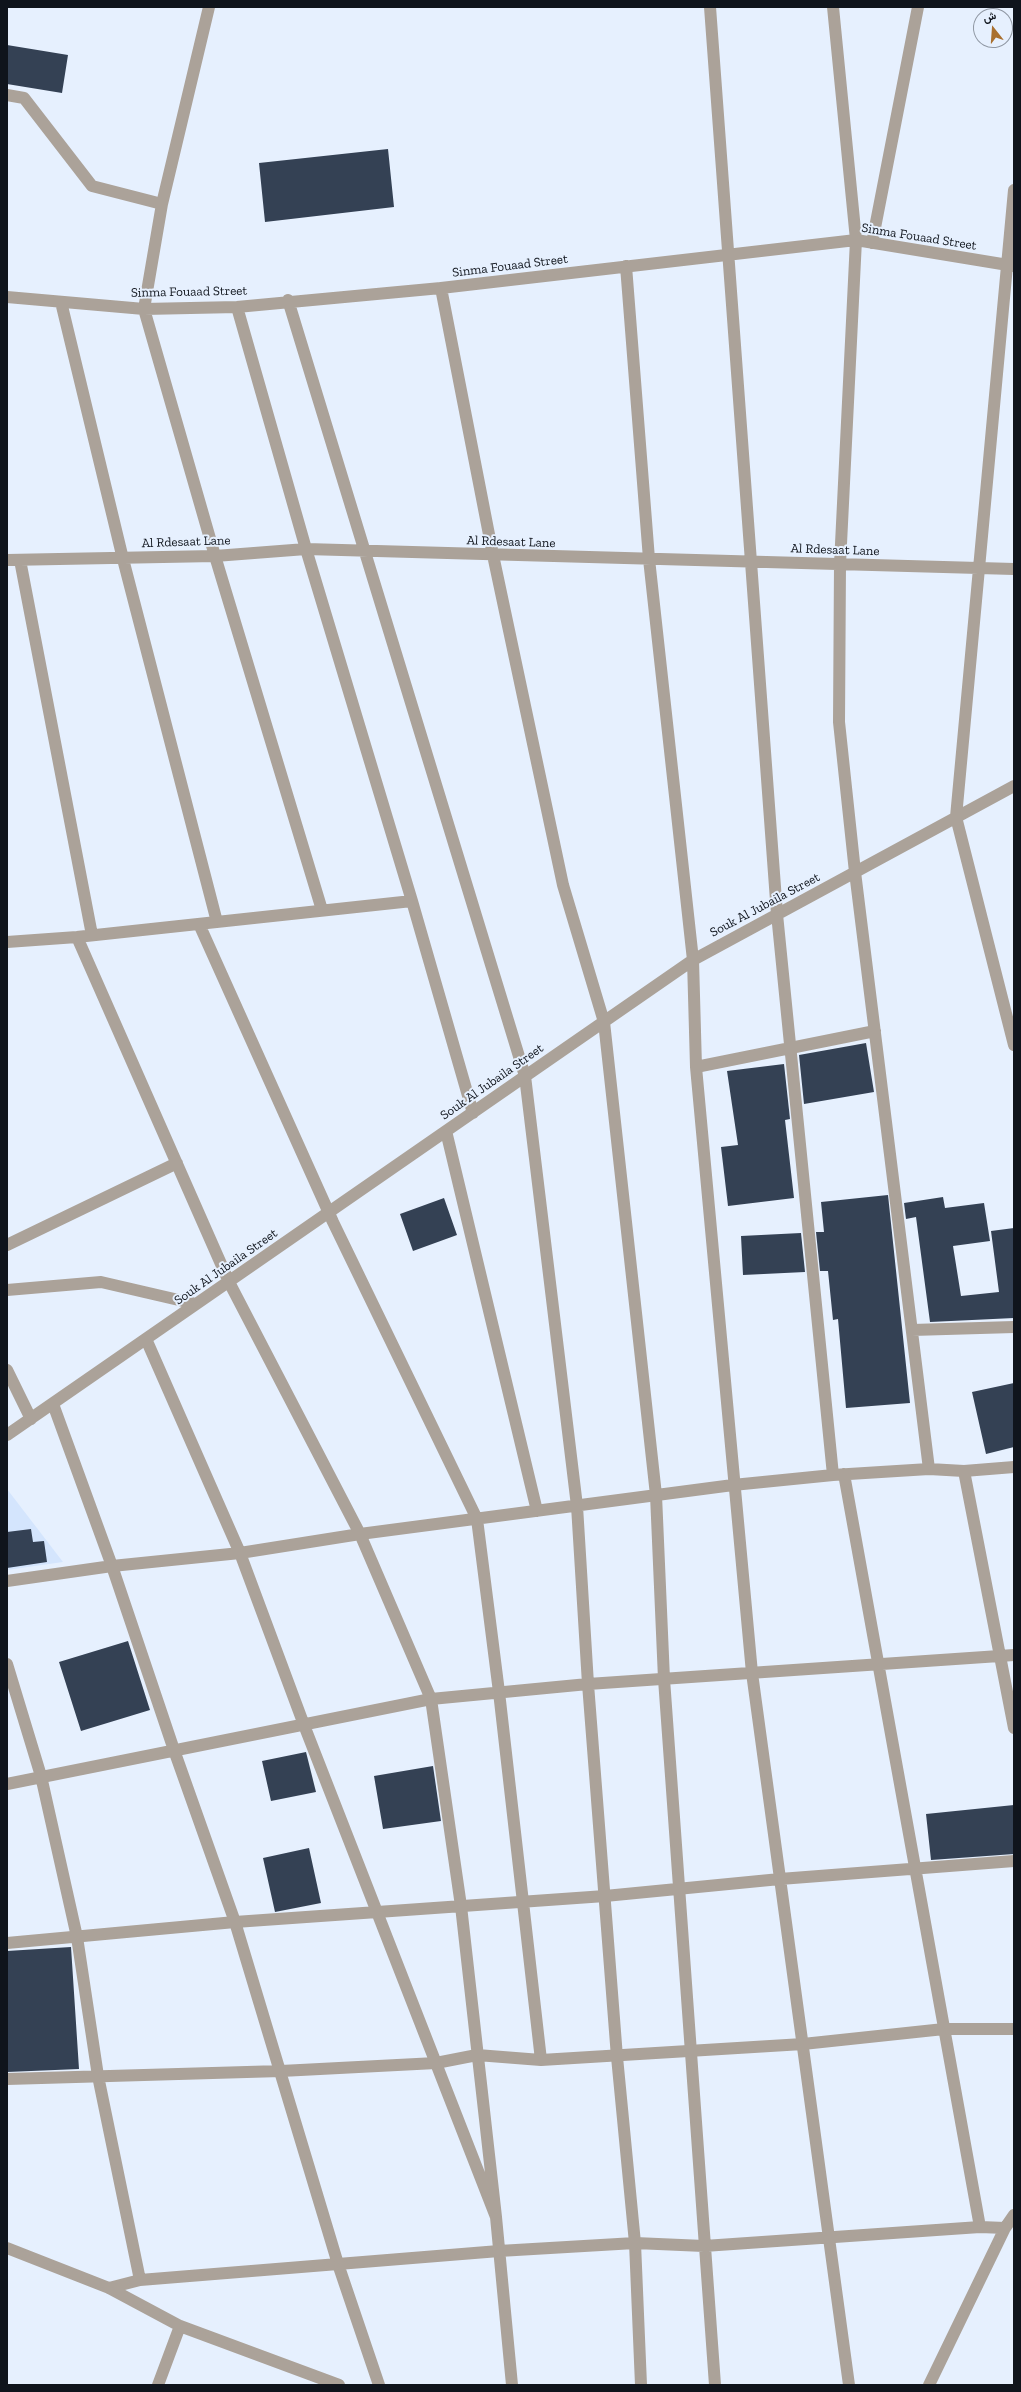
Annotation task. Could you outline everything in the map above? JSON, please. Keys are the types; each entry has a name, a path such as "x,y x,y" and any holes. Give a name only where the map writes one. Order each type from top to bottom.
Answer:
{"street":[{"path":"209,7 162,204 144,309 215,556 322,910"},
{"path":"710,7 777,914 790,1048 838,1474 878,1665 980,2227"},
{"path":"833,7 856,240 840,564 839,722 855,872 929,1469"},
{"path":"872,243 918,7"},
{"path":"7,95 24,98 92,186 162,204"},
{"path":"1014,190 1011,266 979,568 956,817 1014,1045"},
{"name":"Sinma Fouaad Street","path":"7,298 144,309 236,307 288,300 440,288 856,240 1011,266"},
{"path":"626,266 649,559 693,960 696,1067 733,1485 752,1673 849,2385"},
{"path":"440,288 493,555 563,885 604,1022 656,1495 664,1679 715,2385"},
{"path":"288,300 366,551 525,1076 577,1506 588,1684 617,2057 635,2243 641,2385"},
{"path":"61,302 123,559 217,922"},
{"path":"236,307 306,549 412,901 473,1113"},
{"name":"Al Rdesaat Lane","path":"7,560 123,559 215,556 306,549 1014,569"},
{"path":"20,560 92,935"},
{"name":"Souk Al Jubaila Street","path":"7,1436 693,960 1014,786"},
{"path":"7,942 77,937 412,901"},
{"path":"199,924 328,1213 477,1519 499,1692 541,2060"},
{"path":"77,937 229,1282 360,1534 431,1699 461,1906 496,2217 512,2385"},
{"path":"696,1067 875,1031"},
{"path":"446,1131 537,1511"},
{"path":"7,1245 177,1163"},
{"path":"7,1290 101,1282 196,1304"},
{"path":"912,1330 1014,1327"},
{"path":"146,1339 240,1553 304,1725 496,2217"},
{"path":"7,1370 31,1419"},
{"path":"52,1404 112,1566 174,1750 236,1922 338,2264 379,2385"},
{"path":"7,1581 112,1566 240,1553 360,1534 733,1485 838,1474 929,1469 964,1471 1014,1467"},
{"path":"964,1471 1014,1728"},
{"path":"7,1784 431,1699 588,1684 1014,1655"},
{"path":"7,1664 41,1776 77,1937 98,2076 140,2280"},
{"path":"7,1943 236,1922 605,1896 780,1879 1014,1861"},
{"path":"7,2079 280,2071 436,2063 477,2055 541,2060 617,2057 692,2050 803,2044 944,2030 1014,2029"},
{"path":"929,2385 1005,2228 1014,2215"},
{"path":"109,2288 140,2280 499,2251 635,2243 704,2246 980,2227 1005,2228"},
{"path":"7,2248 109,2288 180,2326 339,2385"},
{"path":"158,2385 180,2326"}],"shaded area":[{"path":"7,1489 63,1562 7,1570"}],"building":[{"path":"7,45 68,55 62,93 7,84"},
{"path":"388,149 394,207 265,222 259,163"},
{"path":"866,1043 874,1092 804,1104 799,1055"},
{"path":"784,1064 790,1119 785,1120 794,1198 728,1206 721,1147 738,1145 727,1071"},
{"path":"888,1195 910,1403 846,1408 838,1319 833,1320 828,1271 820,1271 816,1232 824,1232 821,1202"},
{"path":"943,1197 945,1208 984,1203 990,1241 953,1246 961,1296 999,1292 991,1231 1014,1228 1014,1318 930,1322 916,1217 906,1219 904,1203"},
{"path":"444,1198 457,1235 413,1251 400,1214"},
{"path":"801,1233 805,1272 743,1275 741,1236"},
{"path":"1014,1383 1014,1447 986,1454 972,1392"},
{"path":"31,1529 33,1542 44,1541 47,1562 7,1568 7,1532"},
{"path":"128,1641 150,1710 81,1731 59,1662"},
{"path":"306,1752 316,1792 271,1801 262,1761"},
{"path":"433,1766 441,1821 383,1829 374,1776"},
{"path":"1014,1805 1014,1854 931,1860 926,1814"},
{"path":"309,1848 321,1903 275,1912 263,1858"},
{"path":"71,1947 79,2069 7,2072 7,1951"}]}
